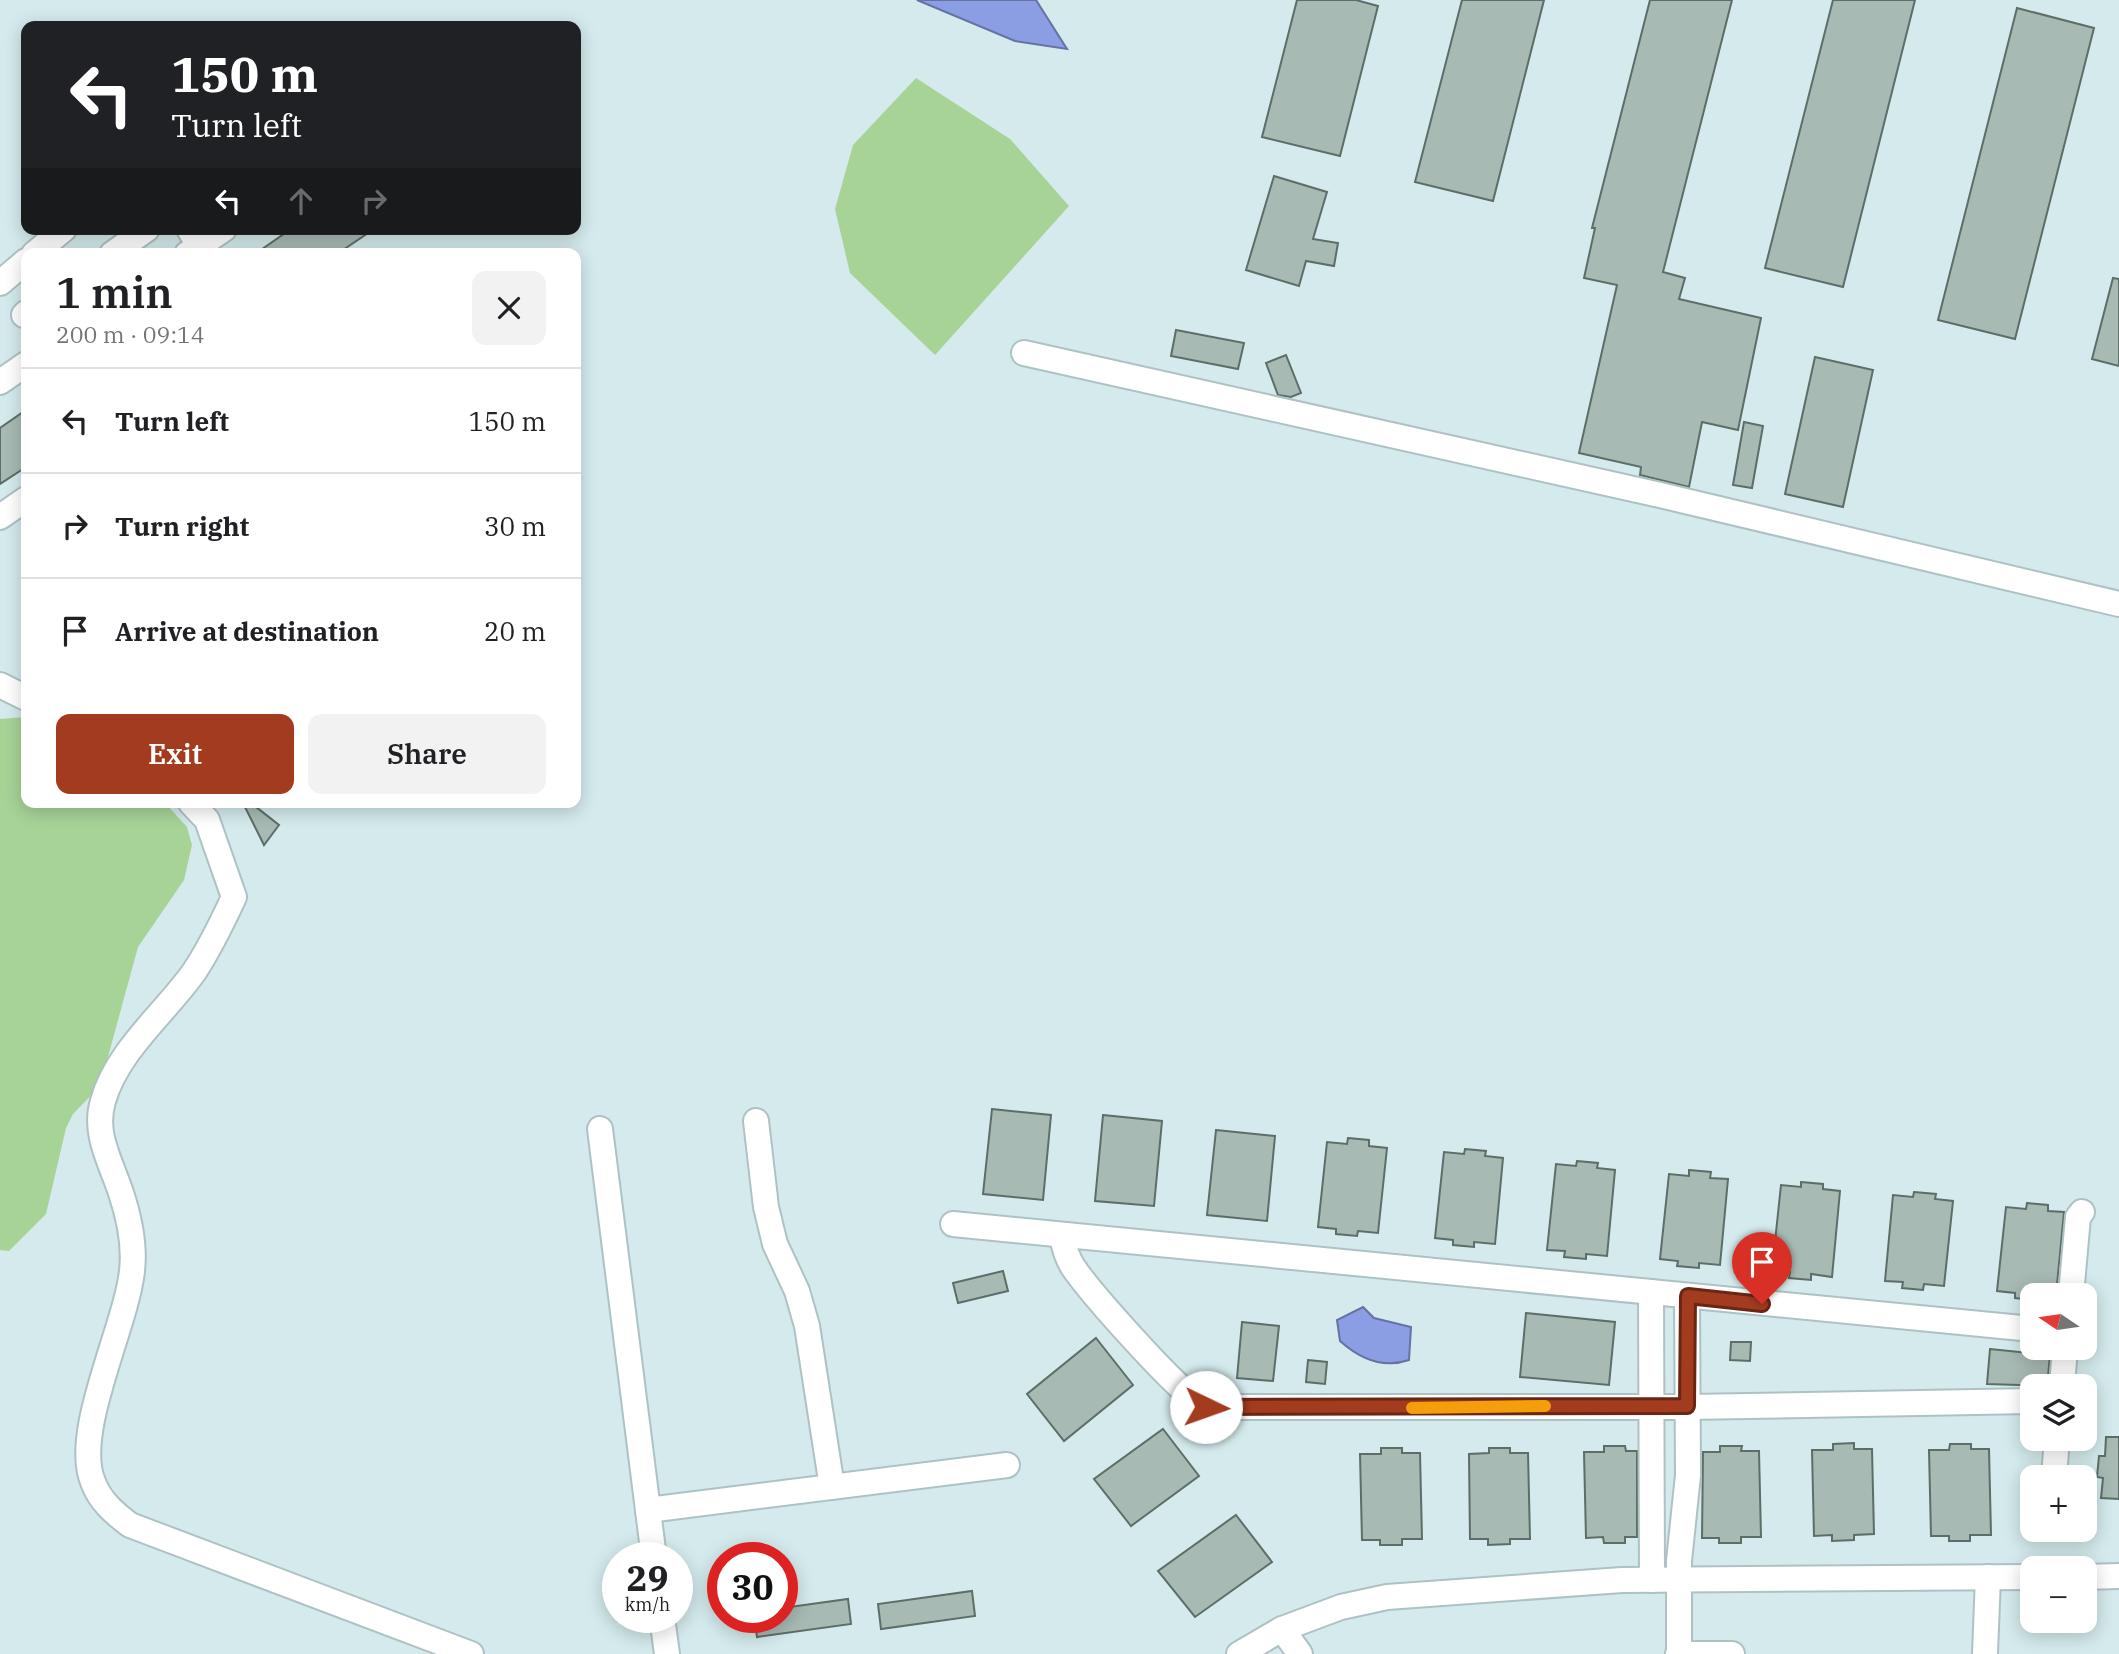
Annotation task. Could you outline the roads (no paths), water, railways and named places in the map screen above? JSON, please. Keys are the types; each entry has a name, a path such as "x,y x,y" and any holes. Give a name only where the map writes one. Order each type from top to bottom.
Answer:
{"street":[{"path":"41,248 57,235"},
{"path":"120,248 139,235"},
{"path":"192,243 210,235"},
{"path":"0,283 21,265"},
{"path":"1024,353 1646,492 2119,604"},
{"path":"0,382 21,367"},
{"path":"0,517 21,502"},
{"path":"0,685 21,696"},
{"path":"196,808 207,820 234,897 219,931 194,971 121,1063 103,1101 100,1127 106,1158 127,1216 132,1267 121,1324 96,1402 89,1450 91,1479 108,1507 130,1525 471,1654"},
{"path":"756,1121 766,1207 775,1244 797,1291 807,1326 832,1487"},
{"path":"600,1129 652,1542"},
{"path":"2072,1283 2078,1217 2082,1212"},
{"path":"953,1224 2020,1328"},
{"path":"1062,1236 1066,1253 1077,1272 1181,1390 1206,1407 1687,1406 2020,1401"},
{"path":"1651,1292 1652,1580"},
{"path":"1688,1296 1687,1497 1680,1542 1678,1654 1732,1654"},
{"path":"648,1510 1007,1465"},
{"path":"2097,1577 2119,1576"},
{"path":"1988,1577 1983,1654 1992,1654"},
{"path":"1239,1654 1282,1629 1341,1607 1387,1597 1679,1579 2020,1577"},
{"path":"1282,1629 1300,1654"},
{"path":"664,1633 667,1654"}],"water":[{"path":"917,0 1036,0 1067,49 1015,41"},
{"path":"1363,1307 1374,1318 1411,1327 1409,1360 1390,1363 1372,1360 1340,1341 1337,1320"}]}
